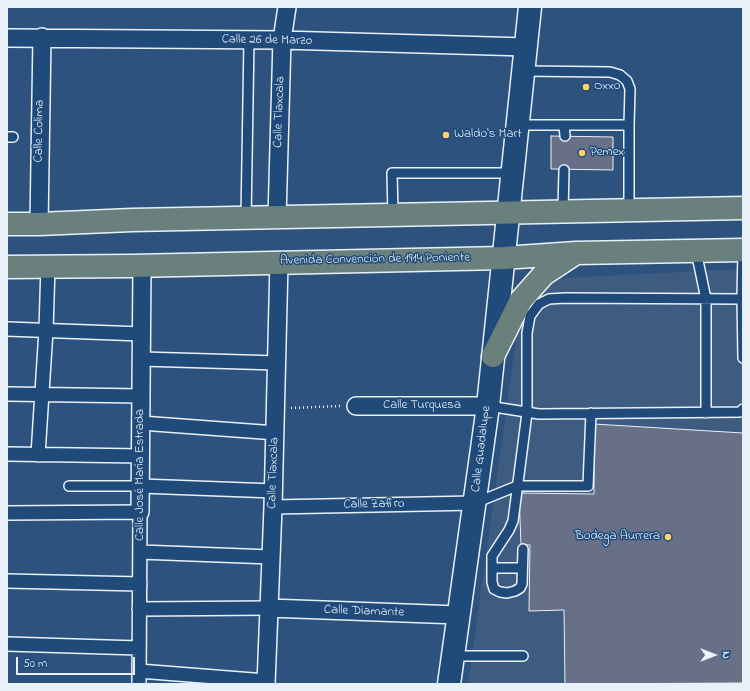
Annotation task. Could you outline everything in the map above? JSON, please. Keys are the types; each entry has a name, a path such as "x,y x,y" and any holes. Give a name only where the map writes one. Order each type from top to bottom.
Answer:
{"main road":[{"path":"7,224 132,220 246,219 508,212 743,208"},
{"name":"Avenida Convención de 1914 Poniente","path":"7,267 142,266 503,258 576,253 743,250"},
{"path":"493,356 521,300 544,274 576,253"}],"street":[{"name":"Calle Tlaxcala","path":"277,218 282,40 287,7"},
{"name":"Calle Guadalupe","path":"449,684 488,406 530,7"},
{"name":"Calle 26 de Marzo","path":"7,38 282,40 526,47"},
{"name":"Calle Colima","path":"39,224 42,38"},
{"name":"Calle Tlaxcala","path":"266,682 274,499 279,262"},
{"path":"38,455 46,330 48,266"},
{"name":"Calle José María Estrada","path":"139,684 142,266"},
{"path":"7,330 142,334"},
{"path":"142,359 277,363"},
{"path":"7,394 141,396"},
{"name":"Calle Turquesa","path":"356,406 488,406"},
{"path":"141,423 276,433"},
{"path":"7,454 141,456"},
{"name":"Calle Zafiro","path":"140,486 274,499 475,503"},
{"path":"7,513 140,512"},
{"path":"140,552 271,557"},
{"path":"7,581 140,584"},
{"path":"140,609 269,608"},
{"name":"Calle Diamante","path":"269,608 458,615"},
{"path":"7,644 139,648"},
{"path":"139,671 266,682"}],"lane":[{"path":"246,219 249,40"},
{"path":"524,70 610,72 620,75 627,81 630,89 629,210"},
{"path":"518,125 629,125"},
{"path":"564,125 565,136"},
{"path":"563,211 564,170"},
{"path":"393,215 392,173 513,173"},
{"path":"743,250 743,358"},
{"path":"696,251 706,299 706,413"},
{"path":"523,549 520,588 515,591 507,592 500,592 494,589 492,582 492,556 509,530 513,521 527,413 527,333 530,316 539,304 549,299 565,298 742,299"},
{"path":"488,406 527,413 706,413 740,412 743,409"},
{"path":"475,503 517,486 588,486 591,413"},
{"path":"69,486 140,486"},
{"path":"492,568 522,568"},
{"path":"453,656 523,656"}],"path":[{"path":"276,408 356,406"}],"shaded area":[{"path":"743,269 743,684 468,684 517,333 533,295 560,278"}],"building":[{"name":"Pemex","path":"551,136 613,137 613,170 551,169"},
{"path":"594,424 743,433 743,683 565,684 564,610 529,611 530,545 521,545 519,493 594,494"}],"place":[{"name":"Oxxo","path":"586,87"},
{"name":"Waldo's Mart","path":"446,135"},
{"name":"Pemex","path":"582,153"},
{"name":"Bodega Aurrera","path":"668,537"}]}
